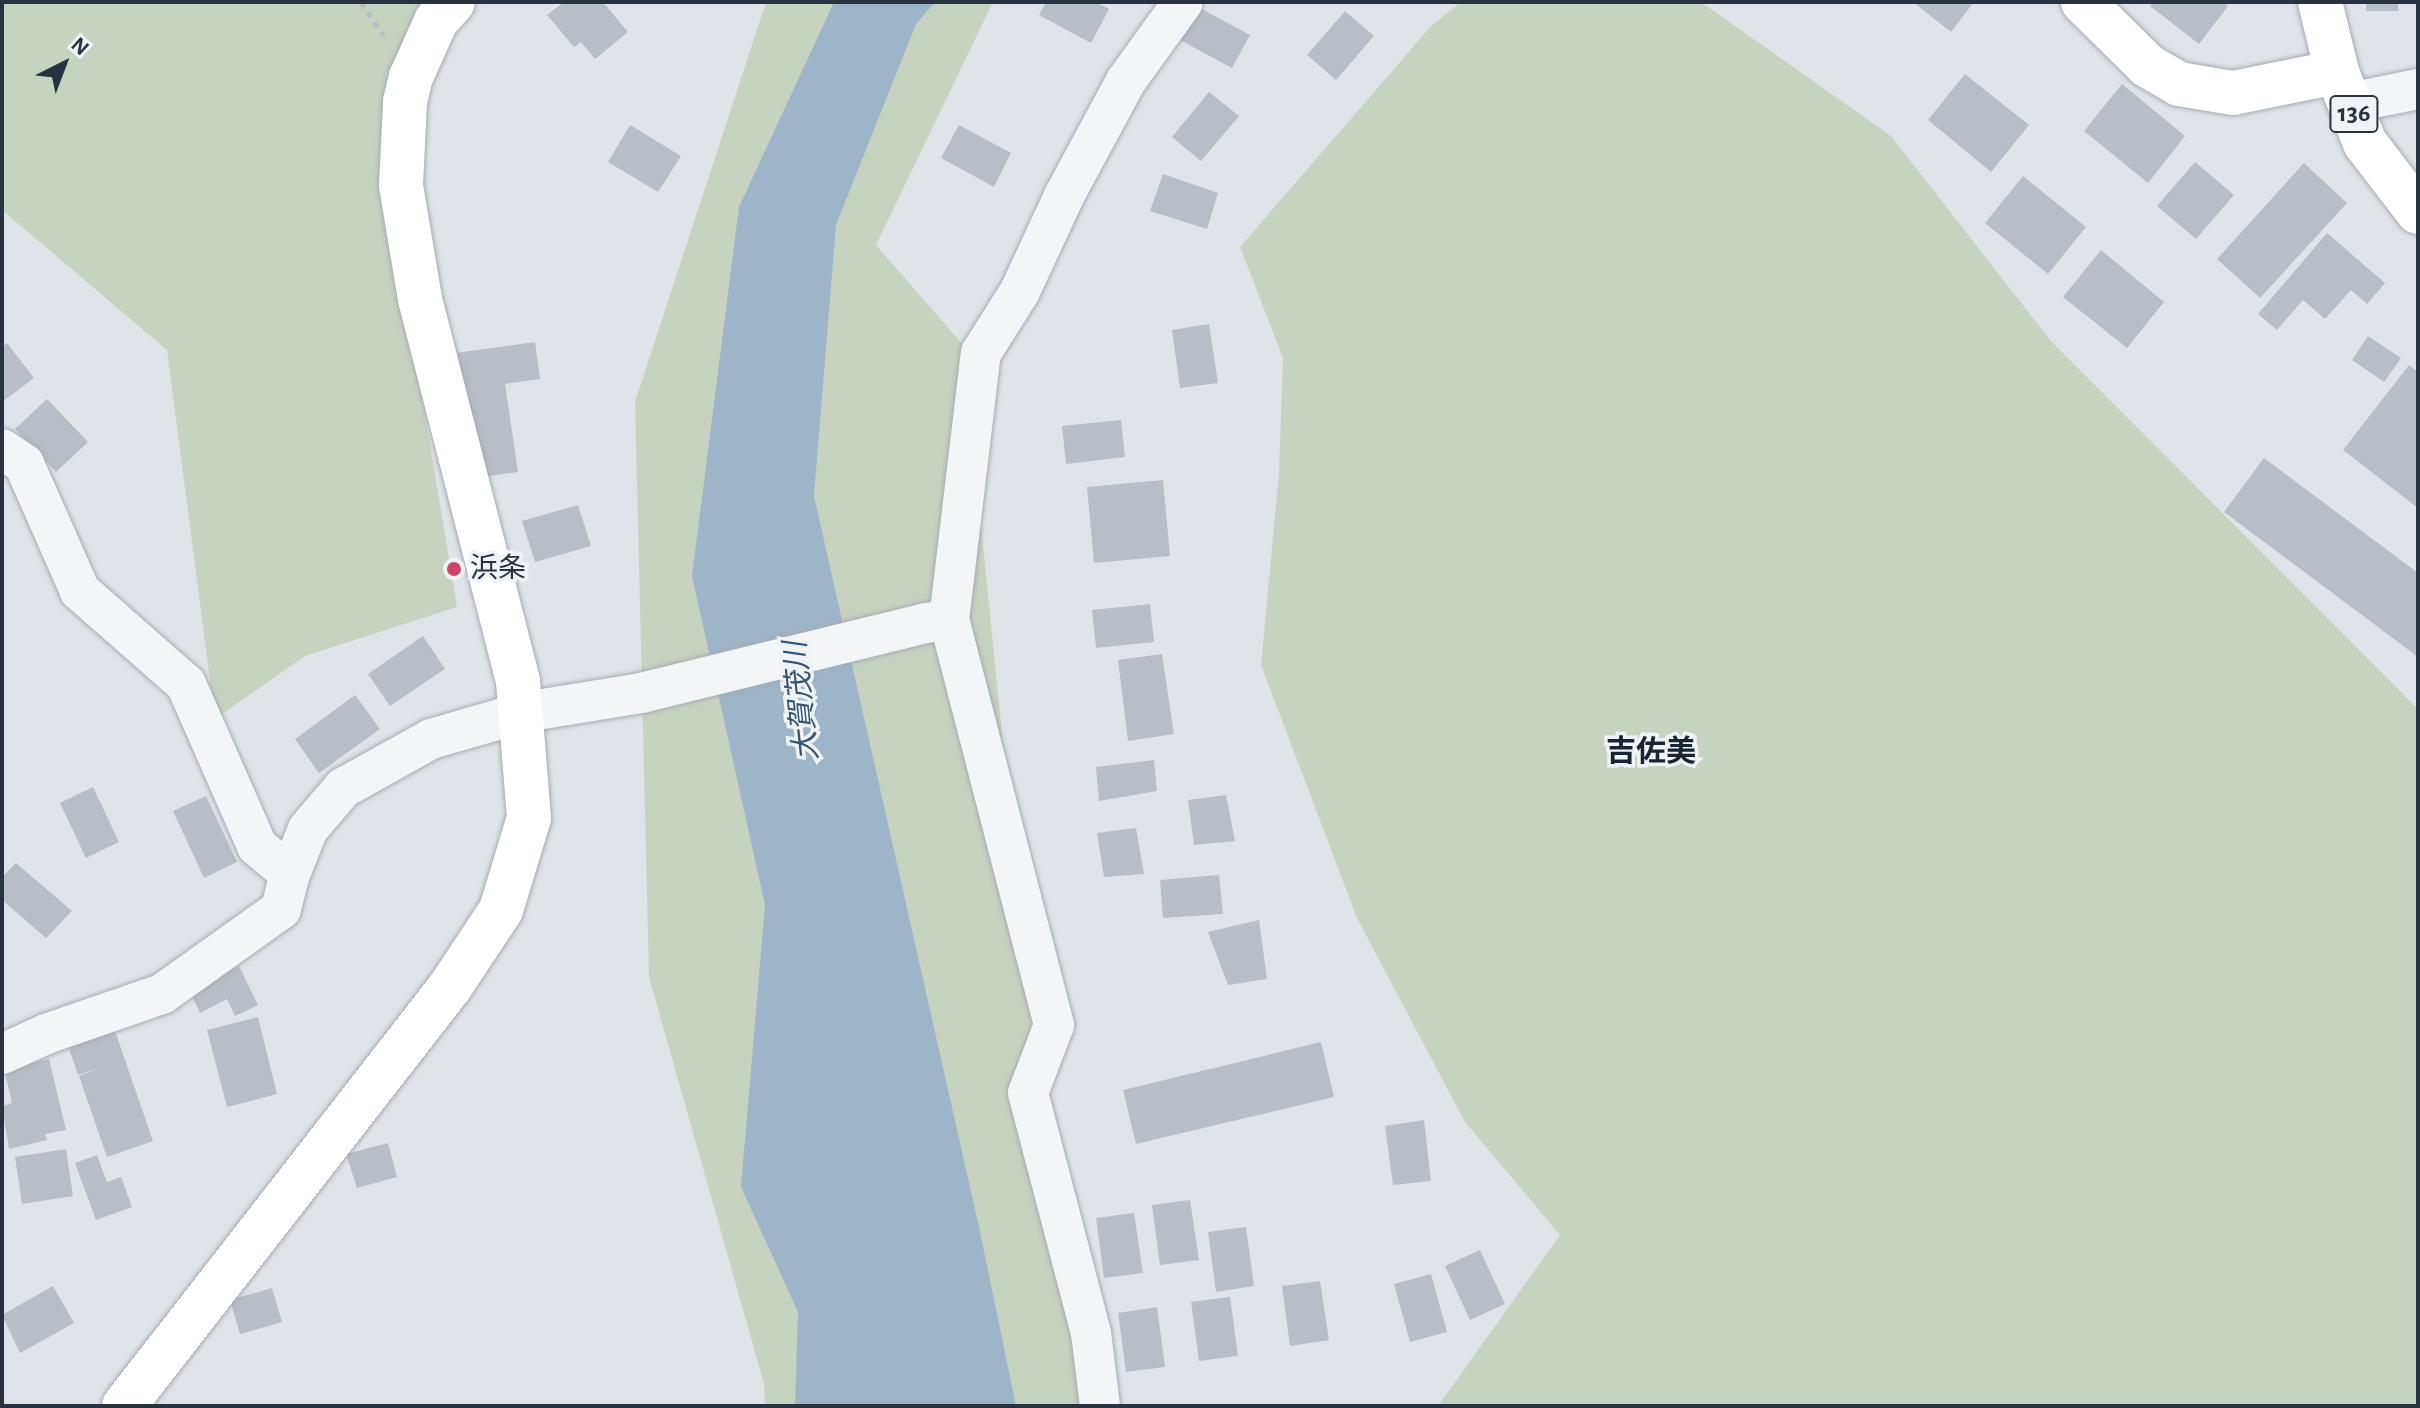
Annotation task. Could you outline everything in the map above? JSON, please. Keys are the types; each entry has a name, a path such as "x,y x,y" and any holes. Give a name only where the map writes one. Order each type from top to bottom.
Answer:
{"main road":[{"path":"124,1406 450,987 501,910 529,818 524,712 505,626 420,299 401,185 405,102 411,77 436,21 453,2"},
{"path":"2083,2 2148,66 2179,84 2233,93 2343,87"},
{"name":"136","path":"2320,2 2343,87 2365,143 2418,212"}],"street":[{"path":"1100,1406 1091,1333 1028,1093 1054,1025 937,621 981,353 1020,291 1064,196 1126,81 1183,2"},
{"path":"2343,87 2418,89"},
{"path":"2,449 24,464 80,591 186,684 257,846 290,874"},
{"path":"2,1054 46,1034 162,994 281,909 290,874 308,829 343,788 431,739 524,712 641,693 937,621"}],"green space":[{"path":"2,2 431,2 388,191 457,607 305,656 215,719 167,350 2,210"},
{"path":"766,2 993,2 876,245 963,345 1036,1072 1093,1406 765,1406 764,1384 649,977 635,402"},
{"path":"1461,2 1701,2 1891,136 2051,341 2418,709 2418,1406 1438,1406 1560,1235 1465,1122 1357,918 1261,665 1279,473 1283,358 1240,247 1432,25"}],"water":[{"name":"大賀茂川","path":"834,2 935,2 916,24 836,225 814,496 979,1227 1016,1406 795,1406 798,1312 741,1187 765,905 692,576 739,207"}],"building":[{"path":"564,2 603,2 628,32 595,59 581,42 574,47 547,15"},
{"path":"1046,2 1096,2 1109,9 1091,43 1039,15"},
{"path":"1913,2 1974,2 1951,32"},
{"path":"2153,2 2223,2 2228,6 2199,44 2150,6"},
{"path":"2366,2 2398,2 2398,11 2366,11"},
{"path":"1198,7 1250,35 1232,68 1180,40"},
{"path":"1345,11 1374,36 1336,80 1307,55"},
{"path":"1965,74 2029,125 1991,172 1928,120"},
{"path":"2122,84 2185,136 2148,183 2084,131"},
{"path":"1209,92 1239,116 1201,161 1172,137"},
{"path":"630,125 681,156 658,192 608,162"},
{"path":"959,125 1011,153 994,187 941,158"},
{"path":"2195,162 2234,195 2196,239 2157,206"},
{"path":"2304,163 2347,203 2260,298 2217,259"},
{"path":"1163,174 1218,193 1207,229 1150,211"},
{"path":"2023,176 2086,227 2048,274 1985,223"},
{"path":"2327,233 2385,283 2367,304 2351,290 2325,319 2303,300 2277,330 2258,314"},
{"path":"2101,250 2164,302 2127,348 2063,297"},
{"path":"1209,324 1218,383 1180,388 1172,330"},
{"path":"2368,336 2401,358 2384,382 2352,360"},
{"path":"535,342 540,379 505,384 518,472 475,478 456,353"},
{"path":"7,343 34,378 2,402 2,348"},
{"path":"2409,365 2418,372 2418,508 2343,450"},
{"path":"47,399 88,442 56,472 15,429"},
{"path":"1121,420 1125,457 1066,464 1062,426"},
{"path":"2264,458 2418,573 2418,657 2224,512"},
{"path":"1163,480 1170,556 1094,563 1087,487"},
{"path":"578,505 591,546 535,562 522,521"},
{"path":"1150,604 1154,642 1096,648 1092,610"},
{"path":"423,636 445,669 390,706 368,674"},
{"path":"1162,654 1174,734 1128,741 1118,660"},
{"path":"355,695 380,729 319,773 295,739"},
{"path":"1154,760 1157,791 1099,801 1096,767"},
{"path":"93,787 119,842 86,858 60,803"},
{"path":"1226,795 1235,841 1194,845 1188,800"},
{"path":"206,796 237,862 204,878 173,811"},
{"path":"1136,828 1144,874 1104,877 1097,833"},
{"path":"16,863 72,911 46,938 2,900 2,877"},
{"path":"1219,875 1223,914 1163,918 1160,880"},
{"path":"1259,920 1267,979 1228,985 1208,932"},
{"path":"239,966 258,1005 235,1016 227,999 200,1013 189,990"},
{"path":"258,1017 277,1094 227,1107 207,1030"},
{"path":"114,1028 153,1141 107,1157 79,1076 99,1068 78,1075 67,1043"},
{"path":"1321,1042 1334,1097 1136,1144 1123,1090"},
{"path":"49,1059 66,1130 45,1134 47,1140 9,1149 2,1106 12,1103 4,1069"},
{"path":"1424,1120 1431,1181 1393,1185 1385,1126"},
{"path":"388,1143 397,1177 357,1188 346,1154"},
{"path":"66,1149 73,1196 22,1204 15,1157"},
{"path":"97,1155 107,1182 121,1177 132,1207 96,1220 75,1163"},
{"path":"1190,1200 1199,1260 1160,1265 1152,1205"},
{"path":"1134,1213 1143,1273 1104,1278 1096,1218"},
{"path":"1246,1227 1254,1286 1216,1292 1208,1232"},
{"path":"1480,1250 1505,1304 1470,1320 1445,1266"},
{"path":"1431,1274 1447,1332 1410,1342 1394,1284"},
{"path":"1320,1281 1329,1340 1290,1346 1282,1286"},
{"path":"53,1286 74,1323 20,1353 2,1315"},
{"path":"272,1288 282,1322 240,1334 230,1300"},
{"path":"1230,1297 1238,1356 1199,1361 1191,1302"},
{"path":"1157,1307 1165,1367 1126,1372 1118,1313"}],"place":[{"name":"浜条","path":"454,569"}],"district":[{"name":"吉佐美","path":"1651,752"}]}
